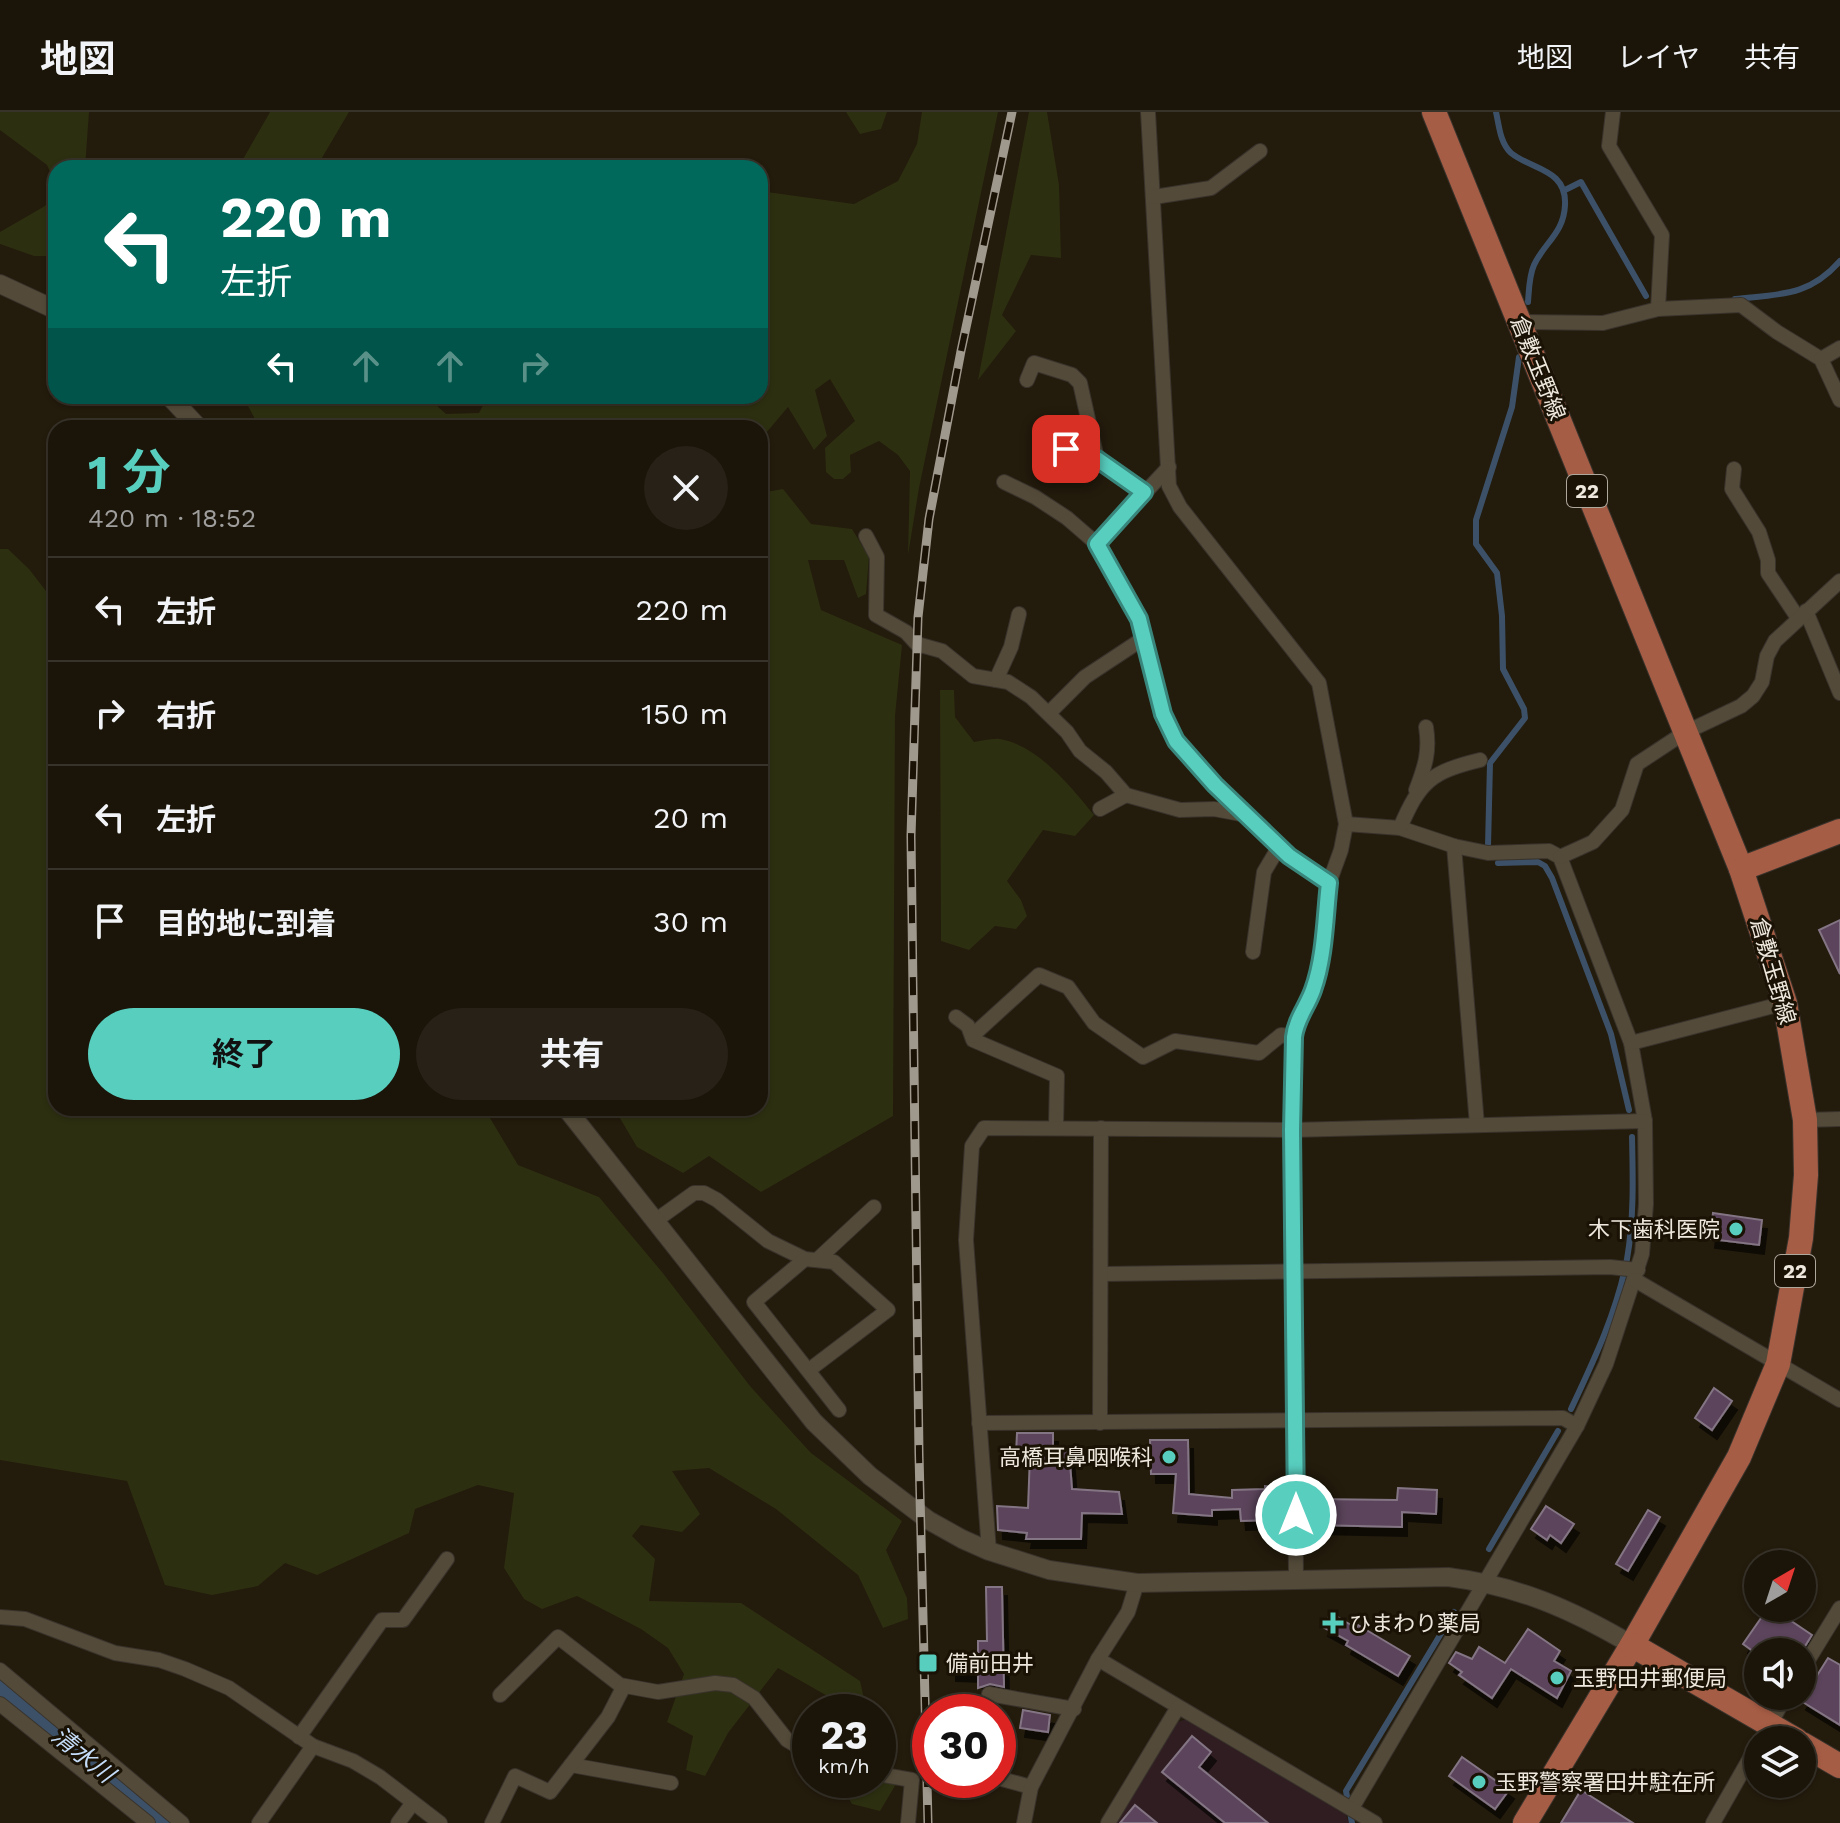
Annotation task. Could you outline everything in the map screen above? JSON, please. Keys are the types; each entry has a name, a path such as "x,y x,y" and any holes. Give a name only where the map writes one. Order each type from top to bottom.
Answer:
{"main road":[{"name":"倉敷玉野線","path":"1434,112 1741,869 1785,1003 1805,1120 1806,1175 1801,1238 1778,1364 1739,1457 1632,1645 1525,1823"},
{"path":"1741,869 1840,831"},
{"path":"1632,1645 1749,1726"},
{"path":"1816,1752 1840,1766"}],"street":[{"path":"1148,112 1169,486 1180,507 1319,683 1346,824 1329,883 1319,968 1313,991 1295,1025 1294,1037 1296,1579"},
{"path":"1613,112 1609,146 1662,235 1658,309"},
{"path":"1154,197 1211,188 1260,151"},
{"path":"0,284 48,306"},
{"path":"1519,322 1603,323 1658,309 1741,305 1769,327 1821,359 1840,400"},
{"path":"1821,359 1840,348"},
{"path":"1027,380 1034,363 1072,375 1080,383 1097,459"},
{"path":"176,404 192,420"},
{"path":"1066,449 1097,459 1144,492"},
{"path":"1097,544 1169,467"},
{"path":"1734,469 1732,489 1759,532 1768,560 1768,573 1802,614 1840,693"},
{"path":"1004,482 1067,518 1097,544 1139,619 1163,714 1176,741 1279,847 1329,883"},
{"path":"866,536 877,557 876,615 906,632 917,644 942,651 973,676 1008,682 1049,713 1080,751 1106,772 1126,795 1180,810 1214,809 1246,815"},
{"path":"1560,857 1593,842 1622,810 1637,764 1684,733 1741,706 1753,696 1762,682 1767,656 1775,641 1840,581"},
{"path":"996,680 1011,647 1019,614"},
{"path":"1049,713 1085,677 1144,638"},
{"path":"1400,828 1427,763 1429,745 1426,727"},
{"path":"1413,798 1429,781 1452,767 1480,760"},
{"path":"1100,809 1126,795"},
{"path":"1346,824 1400,828 1454,846 1488,853 1549,851 1560,857 1631,1043 1645,1121 1646,1204 1642,1254 1636,1275 1606,1364 1577,1426 1351,1806"},
{"path":"1454,846 1477,1125"},
{"path":"1253,952 1264,872 1279,847"},
{"path":"972,1036 1039,975 1068,987 1094,1023 1143,1057 1175,1041 1259,1053 1281,1035 1294,1037"},
{"path":"1631,1043 1785,1003"},
{"path":"956,1017 968,1026 973,1040 1057,1076 1056,1127"},
{"path":"572,1116 814,1422 834,1443 870,1476 928,1520 989,1551 1049,1570 1137,1583 1448,1577 1484,1582 1540,1598 1586,1617 1632,1645"},
{"path":"1805,1120 1840,1119"},
{"path":"989,1551 966,1240 972,1146 984,1128 1292,1130 1645,1121"},
{"path":"1100,1423 1101,1128"},
{"path":"655,1221 694,1193 704,1193 768,1241 811,1259 834,1262 888,1310 809,1370"},
{"path":"839,1410 754,1302 874,1207"},
{"path":"1102,1274 1610,1267 1636,1275 1840,1400"},
{"path":"979,1423 1563,1418 1577,1426"},
{"path":"299,1737 382,1620 403,1620 447,1559"},
{"path":"1024,1823 1031,1787 1098,1659 1128,1612 1137,1583"},
{"path":"1816,1647 1840,1608"},
{"path":"0,1617 25,1619 115,1653 159,1660 229,1688 313,1746 353,1761 380,1777 440,1823"},
{"path":"500,1695 558,1637 624,1686 658,1692 715,1683 733,1685 754,1698 792,1743"},
{"path":"1098,1659 1351,1806 1375,1823"},
{"path":"0,1670 182,1823"},
{"path":"492,1823 515,1776 550,1792 608,1717 624,1686"},
{"path":"1016,1699 1074,1709"},
{"path":"0,1704 148,1823"},
{"path":"1108,1823 1178,1707"},
{"path":"259,1823 313,1746"},
{"path":"571,1765 671,1783"},
{"path":"1713,1823 1744,1769"},
{"path":"896,1777 912,1780 908,1823"},
{"path":"1016,1783 1031,1787"},
{"path":"398,1823 412,1804"}],"shaded area":[{"path":"1187,1719 1346,1815 1349,1823 1115,1823 1175,1723"}],"green space":[{"path":"0,112 89,112 86,160 48,160 48,167 0,130"},
{"path":"270,112 349,112 321,160 243,160"},
{"path":"846,112 887,112 881,129 860,134"},
{"path":"922,112 998,112 919,488 908,555 910,471 898,455 879,441 850,455 851,472 843,479 834,479 826,472 825,448 855,421 830,379 815,390 827,436 814,450 788,407 768,431 768,420 256,420 245,404 435,404 446,414 479,413 484,404 768,404 768,192 854,204 898,181 917,144"},
{"path":"1029,112 1047,112 1059,185 1061,258 1031,255 1002,315 1016,331 978,380"},
{"path":"48,202 48,256 34,256 0,244 0,232"},
{"path":"783,489 811,524 852,529 869,557 866,594 858,598 844,560 808,560 821,610 902,645 895,716 893,1116 761,1192 709,1156 683,1173 637,1147 619,1116 768,1116 768,492"},
{"path":"0,549 8,549 48,594 48,1116 489,1116 518,1165 599,1197 662,1272 750,1386 811,1453 902,1521 886,1550 907,1598 908,1619 883,1628 858,1575 776,1509 709,1468 672,1471 700,1514 682,1532 641,1525 632,1536 655,1559 649,1601 741,1603 860,1681 863,1694 824,1694 778,1668 728,1733 705,1776 686,1770 693,1736 667,1722 684,1674 668,1648 641,1629 577,1596 542,1609 524,1599 504,1568 514,1493 478,1485 415,1509 409,1533 317,1575 285,1563 258,1586 212,1595 165,1585 127,1481 0,1460"},
{"path":"940,690 954,690 955,717 974,742 1000,739 1028,750 1053,769 1094,815 1075,836 1043,830 1007,881 1021,900 1027,916 1016,929 995,926 969,950 941,941"},
{"path":"849,1798 888,1798 880,1811 852,1804"}],"building":[{"path":"1840,920 1840,974 1819,930"},
{"name":"木下歯科医院","path":"1713,1213 1762,1220 1759,1245 1710,1239"},
{"path":"1714,1388 1732,1401 1712,1430 1695,1418"},
{"path":"1017,1433 1053,1433 1053,1453 1069,1450 1072,1489 1119,1492 1122,1514 1082,1513 1081,1539 1026,1539 1027,1533 998,1530 997,1506 1028,1508 1030,1455 1016,1454"},
{"path":"1150,1440 1188,1440 1189,1494 1232,1498 1232,1490 1265,1489 1265,1486 1282,1488 1283,1512 1273,1511 1272,1520 1241,1521 1240,1509 1212,1510 1212,1516 1173,1513 1176,1474 1151,1474"},
{"path":"1398,1488 1437,1490 1436,1514 1402,1512 1402,1527 1314,1525 1314,1499 1397,1500"},
{"path":"1546,1506 1574,1524 1561,1543 1550,1535 1547,1540 1531,1529"},
{"path":"1648,1510 1660,1517 1628,1571 1616,1564"},
{"path":"986,1587 1002,1587 1004,1687 990,1684 978,1688 978,1673 951,1672 951,1656 978,1656 978,1641 987,1641"},
{"path":"1331,1613 1410,1656 1398,1676 1346,1645 1348,1641 1323,1627"},
{"path":"1758,1622 1793,1622 1812,1635 1810,1638 1747,1638"},
{"path":"1528,1629 1560,1651 1554,1661 1571,1671 1557,1698 1511,1669 1492,1698 1459,1675 1462,1672 1449,1663 1456,1652 1472,1659 1479,1647 1505,1663"},
{"path":"1828,1658 1840,1665 1840,1725 1816,1710 1816,1677"},
{"path":"1023,1710 1050,1715 1048,1732 1020,1728"},
{"path":"1192,1736 1211,1752 1199,1767 1268,1823 1225,1823 1162,1772"},
{"path":"1462,1757 1509,1790 1495,1809 1449,1776"},
{"path":"1581,1790 1633,1823 1561,1823"},
{"path":"1135,1805 1157,1823 1120,1823"}],"waterway":[{"path":"1496,112 1500,134 1507,149 1519,159 1554,177 1564,193 1564,215 1534,265 1528,302"},
{"path":"1565,190 1581,182 1646,296"},
{"path":"1735,299 1805,288 1840,261"},
{"path":"1488,846 1490,763 1525,718 1524,709 1503,669 1497,573 1476,544 1476,520 1512,407 1519,357"},
{"path":"1498,863 1538,862 1545,866 1552,878 1611,1034 1629,1110"},
{"path":"1571,1409 1604,1336 1623,1279 1632,1214 1632,1137"},
{"path":"1489,1549 1558,1431"},
{"path":"1352,1823 1346,1791 1454,1612"},
{"name":"清水川","path":"0,1687 165,1823"}],"railway":[{"path":"928,1823 919,1454 911,836 918,617 929,519 1012,112"}],"place":[{"name":"木下歯科医院","path":"1736,1229"},
{"name":"高橋耳鼻咽喉科","path":"1169,1457"},
{"name":"ひまわり薬局","path":"1333,1623"},
{"name":"備前田井","path":"928,1663"},
{"name":"玉野田井郵便局","path":"1557,1678"},
{"name":"玉野警察署田井駐在所","path":"1479,1782"}],"route":[{"path":"1066,449 1097,459 1144,492 1097,544 1139,619 1163,714 1176,741 1215,785 1289,856 1329,883 1319,968 1313,991 1295,1025 1294,1037 1296,1515"}]}
